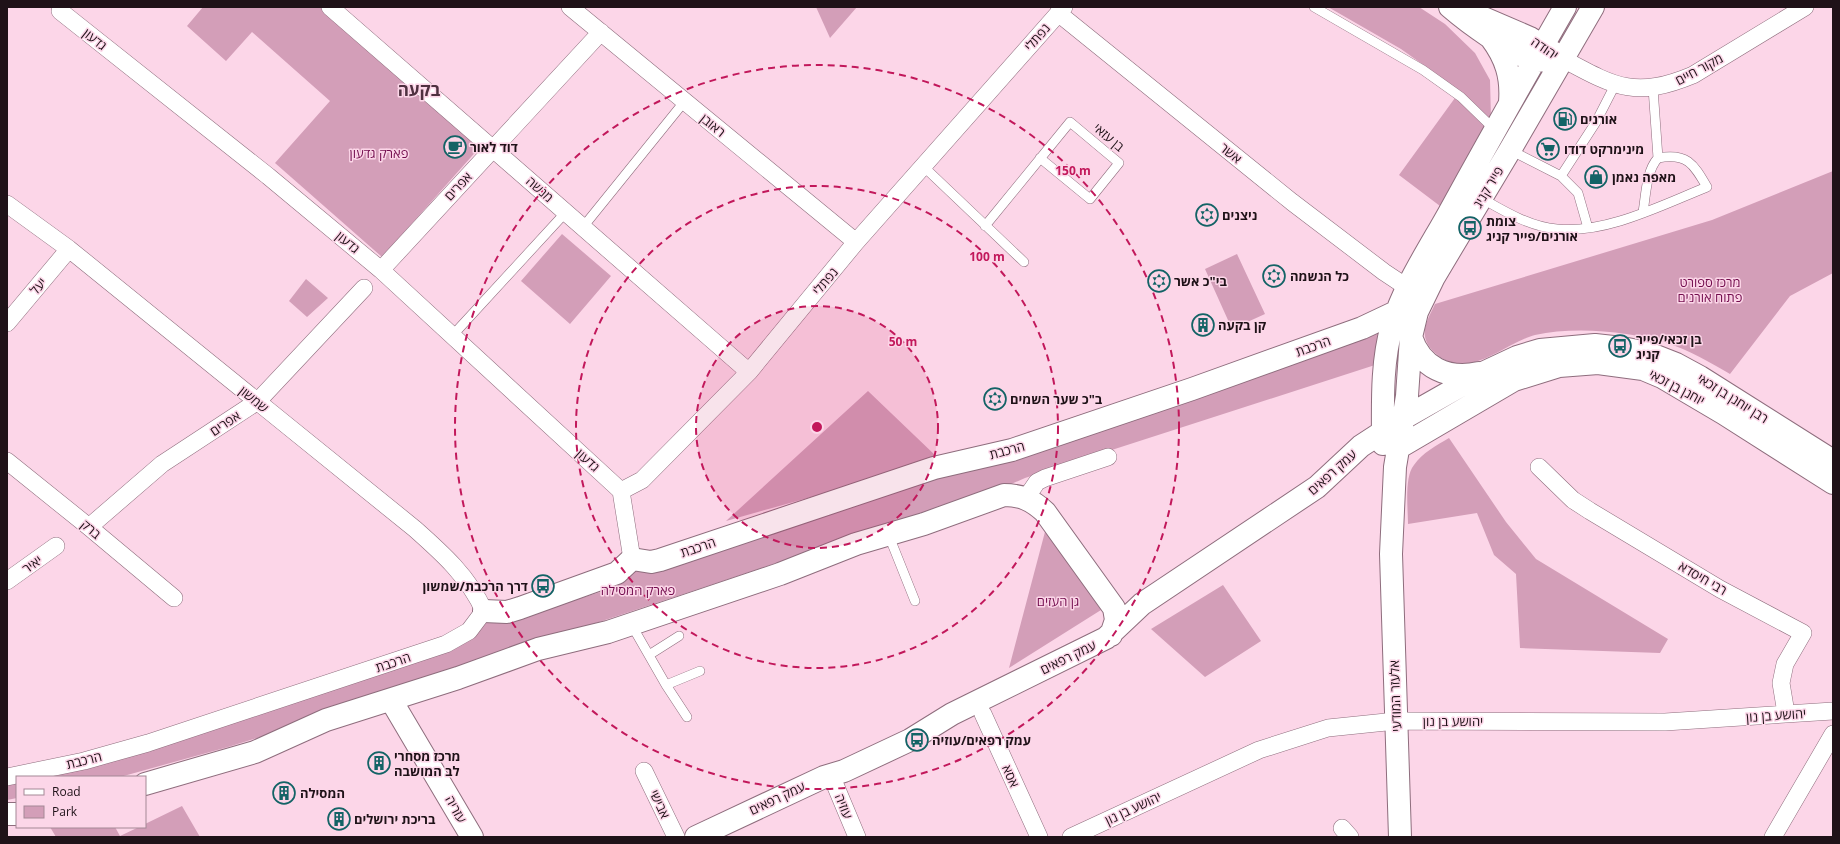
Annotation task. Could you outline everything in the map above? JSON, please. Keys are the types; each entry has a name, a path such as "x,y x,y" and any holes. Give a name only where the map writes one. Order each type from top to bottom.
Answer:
{"street":[{"name":"מנשה","path":"330,7 749,372"},
{"name":"ראובן","path":"570,7 856,242"},
{"name":"יהודה","path":"1450,7 1491,38 1563,59"},
{"name":"יהודה","path":"1456,7 1539,53"},
{"name":"פייר קניג","path":"1383,432 1387,354 1392,326 1398,311 1408,288 1510,102 1565,7"},
{"name":"פייר קניג","path":"1398,448 1404,418 1411,337 1417,312 1424,296 1593,7"},
{"name":"מקור חיים","path":"1563,59 1615,85 1636,88 1653,88 1673,84 1693,75 1805,7"},
{"name":"נפתלי","path":"621,490 642,480 749,372 856,242 1061,10"},
{"name":"אשר","path":"1061,10 1292,202 1384,272 1408,288"},
{"name":"גדעון","path":"60,11 268,176 381,270 621,490"},
{"name":"אפרים","path":"381,270 601,32"},
{"path":"1491,38 1504,57 1508,68 1510,79 1510,102"},
{"name":"שמשון","path":"7,204 69,249 415,529 447,558 476,595 484,611"},
{"name":"יעל","path":"7,323 69,249"},
{"name":"אפרים","path":"89,527 162,464 258,401 364,288"},
{"name":"הרכבת","path":"632,559 652,562 660,560 928,470 1012,450 1192,389 1362,328 1398,311"},
{"path":"1411,337 1419,356 1426,363 1436,368 1460,375 1484,372"},
{"name":"רבן יוחנן בן זכאי","path":"1404,418 1484,372 1517,357 1540,350 1568,346 1615,347 1648,353 1676,364 1700,377 1833,461"},
{"name":"יוחנן בן זכאי","path":"1398,448 1514,380 1559,366 1598,363 1643,369 1667,379 1724,413 1833,483"},
{"name":"עמק רפאים","path":"696,837 910,740 952,714 1111,635 1126,618 1142,604 1292,505 1317,487 1350,454 1404,418"},
{"path":"1383,432 1389,441 1398,448"},
{"name":"אלעזר המודעי","path":"1383,432 1384,509 1391,554"},
{"name":"אלעזר המודעי","path":"1398,448 1394,481 1391,554 1400,837"},
{"path":"1026,498 1037,482 1108,457"},
{"name":"ברק","path":"7,461 174,598"},
{"name":"רבי חיסדא","path":"1539,467 1573,500 1590,511 1720,589 1803,633 1785,664 1781,683 1786,713"},
{"path":"484,611 507,612 617,573 632,559 621,490"},
{"path":"146,784 255,752 326,720 472,674 538,649 595,635 631,624 780,574 856,544 889,536 1004,495 1015,495 1026,498 1036,504 1044,512 1111,604 1116,616 1111,635"},
{"name":"יאיר","path":"7,582 56,546"},
{"name":"הרכבת","path":"7,777 84,760 148,743 408,657 460,637 474,625 484,611"},
{"name":"עזריה","path":"391,700 472,837"},
{"name":"יהושע בן נון","path":"1071,837 1259,750 1328,728 1396,721 1665,722 1833,711"},
{"name":"אסא","path":"983,714 1039,837"},
{"path":"1773,837 1833,734"},
{"name":"אבישי","path":"644,771 676,837"},
{"name":"עוזיה","path":"831,775 857,837"}],"lane":[{"path":"1314,7 1329,11 1423,70 1461,97 1495,130"},
{"path":"1561,176 1592,129 1615,85"},
{"path":"1643,212 1650,171 1658,158 1653,88"},
{"path":"584,227 684,102"},
{"name":"בן עזאי","path":"985,226 1040,158 1070,122 1120,163 1090,199 1040,158"},
{"path":"1510,150 1561,176 1578,192 1588,228"},
{"path":"1481,198 1501,210 1535,224 1556,229 1588,228 1603,225 1643,212 1707,187 1695,167 1689,161 1675,156 1658,158"},
{"path":"923,166 1024,262"},
{"path":"452,336 566,212"},
{"path":"889,536 915,601"},
{"path":"631,624 686,717"},
{"path":"649,655 680,636"},
{"path":"666,685 700,671"}],"green space":[{"name":"פארק גדעון","path":"203,7 320,7 480,147 382,257 275,163 330,101 252,32 226,61 187,26"},
{"path":"816,7 857,7 830,38"},
{"path":"1328,7 1419,7 1445,24 1475,53 1490,80 1491,119 1440,206 1399,175 1460,91 1401,49"},
{"name":"מרכז ספורט פתוח אורנים","path":"1833,171 1833,273 1790,296 1730,374 1683,349 1636,335 1584,330 1550,332 1526,338 1473,363 1462,364 1444,360 1432,350 1425,338 1425,327 1435,304 1712,220"},
{"path":"562,234 611,276 570,324 521,281"},
{"path":"1237,254 1265,314 1232,329 1205,269"},
{"path":"306,279 328,298 307,317 289,301"},
{"name":"פארק המסילה","path":"1379,329 1375,365 1025,478 1002,488 461,668 318,719 228,747 124,776 36,776 464,642 492,618 531,614 613,588 632,569 661,570 1019,452"},
{"path":"868,391 937,457 861,483 726,521"},
{"path":"1449,438 1506,522 1536,559 1668,639 1660,653 1520,648 1516,574 1494,555 1477,513 1408,524 1407,493 1411,470 1425,453"},
{"name":"גן העזים","path":"1046,528 1101,610 1009,668"},
{"path":"1223,585 1261,641 1205,677 1151,629"},
{"path":"16,779 16,798 7,800 7,781"},
{"path":"182,806 200,837 56,837 51,828 116,828 120,836 137,828 146,828 146,824"}],"place":[{"name":"אורנים","path":"1565,119"},
{"name":"דוד לאור","path":"455,147"},
{"name":"מינימרקט דודו","path":"1548,149"},
{"name":"מאפה נאמן","path":"1596,177"},
{"name":"ניצנים","path":"1207,215"},
{"name":"צומת אורנים/פייר קניג","path":"1470,228"},
{"name":"כל הנשמה","path":"1274,276"},
{"name":"בי\"כ אשר","path":"1159,281"},
{"name":"קן בקעה","path":"1203,325"},
{"name":"בן זכאי/פייר קניג","path":"1620,346"},
{"name":"ב\"כ שער השמים","path":"995,399"},
{"name":"דרך הרכבת/שמשון","path":"543,586"},
{"name":"עמק רפאים/עוזיה","path":"917,740"},
{"name":"מרכז מסחרי לב המושבה","path":"379,763"},
{"name":"המסילה","path":"284,793"},
{"name":"בריכת ירושלים","path":"339,819"}],"district":[{"name":"בקעה","path":"419,89"}]}
